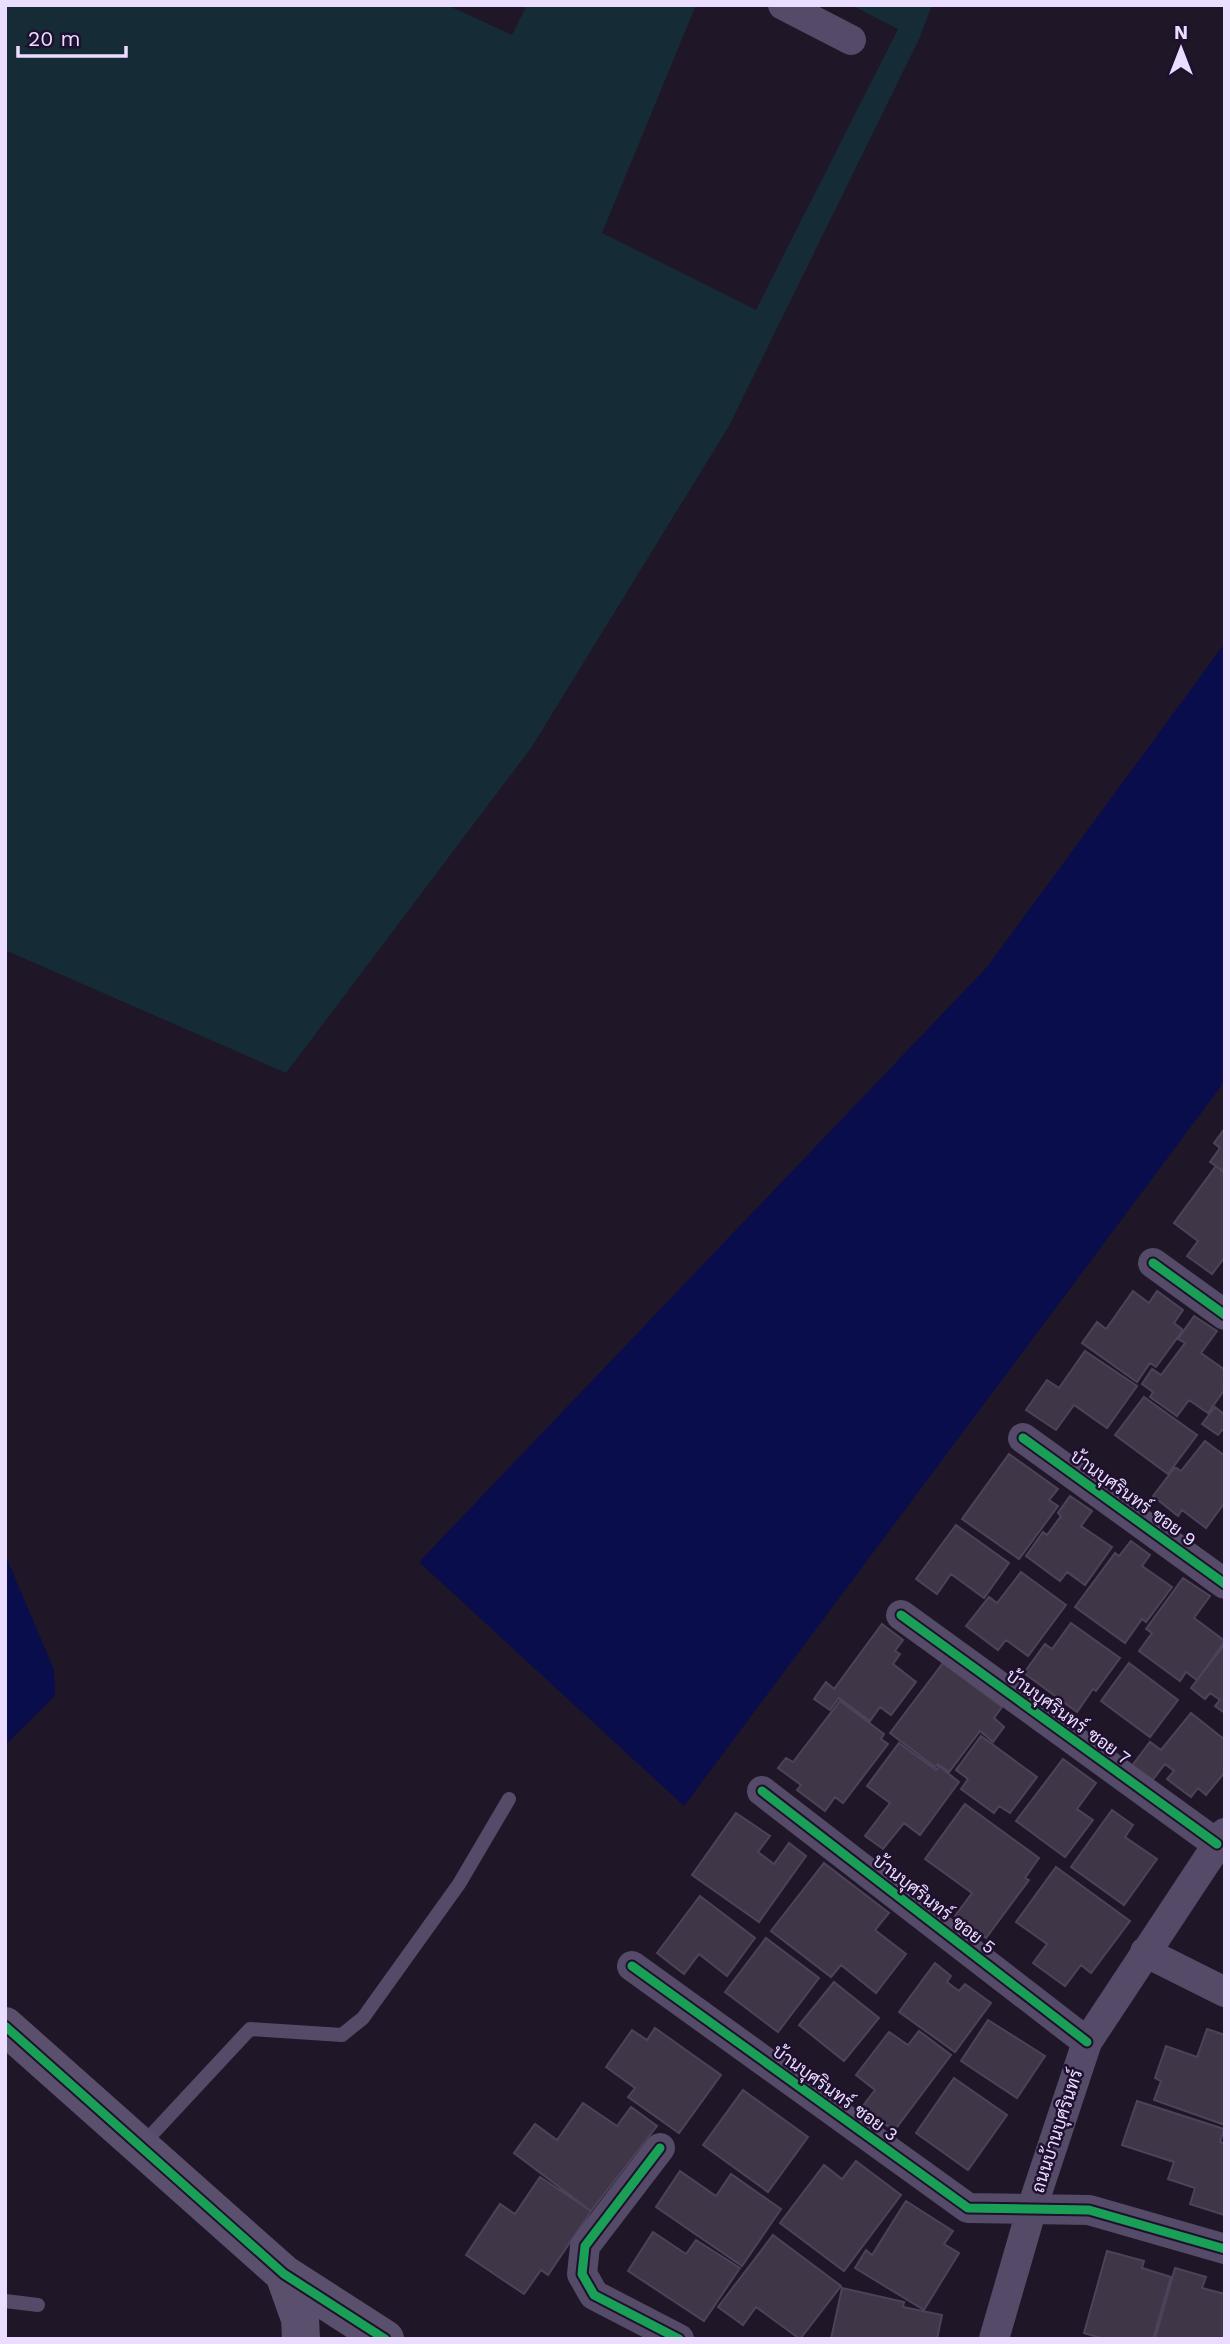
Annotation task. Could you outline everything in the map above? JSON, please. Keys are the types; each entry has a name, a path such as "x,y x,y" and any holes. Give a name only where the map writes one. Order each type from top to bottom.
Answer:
{"street":[{"path":"783,5 851,40"},
{"path":"1153,1263 1225,1315"},
{"name":"บ้านบุศรินทร์ ซอย 9","path":"1023,1438 1225,1584"},
{"name":"บ้านบุศรินทร์ ซอย 7","path":"901,1615 1221,1839"},
{"name":"บ้านบุศรินทร์ ซอย 5","path":"762,1791 1087,2042"},
{"name":"ถนนบ้านบุศรินทร์","path":"994,2339 1032,2208 1087,2042 1221,1839"},
{"path":"1145,1952 1225,1992"},
{"name":"บ้านบุศรินทร์ ซอย 3","path":"632,1966 968,2208 1089,2210 1225,2249"},
{"path":"5,2025 284,2274 385,2339"},
{"path":"660,2147 585,2246 582,2274 594,2295 679,2339"},
{"path":"284,2274 300,2319 301,2339"},
{"path":"341,2339 358,2336 376,2339"}],"lane":[{"path":"141,2146 250,2029 342,2035 363,2018 459,1884 509,1799"},
{"path":"5,2301 37,2305"}],"shaded area":[{"path":"5,5 447,5 512,35 527,5 696,5 602,233 756,310 898,29 851,5 932,5 920,37 729,426 531,748 286,1073 5,950"},
{"path":"1225,643 1225,1081 684,1806 419,1562 987,967"},
{"path":"5,1554 54,1670 55,1696 5,1745"}],"building":[{"path":"1225,1128 1225,1172 1210,1162 1220,1148 1214,1143"},
{"path":"1216,1166 1225,1173 1225,1257 1212,1274 1187,1256 1198,1241 1174,1223"},
{"path":"1133,1291 1149,1303 1157,1291 1183,1310 1174,1323 1183,1330 1156,1367 1150,1363 1137,1382 1082,1343 1097,1322 1106,1329"},
{"path":"1194,1316 1217,1331 1201,1353 1225,1370 1225,1389 1208,1413 1189,1400 1177,1416 1150,1397 1153,1392 1142,1384 1152,1369 1161,1375 1185,1343 1178,1339"},
{"path":"1085,1351 1137,1386 1107,1428 1074,1405 1056,1430 1026,1410 1047,1380 1059,1388"},
{"path":"1144,1397 1197,1435 1168,1474 1115,1435"},
{"path":"1215,1407 1225,1415 1225,1432 1222,1430 1218,1435 1202,1424"},
{"path":"1205,1441 1225,1456 1225,1507 1223,1505 1206,1528 1182,1510 1178,1516 1153,1496 1175,1467 1181,1471"},
{"path":"1009,1454 1058,1489 1049,1500 1058,1506 1019,1559 962,1519"},
{"path":"1070,1496 1092,1511 1081,1526 1112,1547 1085,1585 1067,1572 1060,1581 1026,1556 1043,1532 1047,1535 1061,1516 1058,1513"},
{"path":"956,1525 1009,1563 984,1598 951,1574 937,1594 916,1579"},
{"path":"1131,1541 1150,1555 1142,1566 1172,1587 1146,1622 1142,1619 1125,1643 1075,1607 1115,1553 1119,1556"},
{"path":"1021,1572 1066,1605 1028,1656 1006,1640 998,1650 966,1626 989,1597 997,1603"},
{"path":"1183,1578 1210,1596 1194,1618 1225,1641 1197,1680 1186,1672 1180,1681 1139,1651 1152,1633 1146,1629"},
{"path":"1071,1623 1120,1658 1077,1712 1024,1673 1045,1644 1052,1649"},
{"path":"882,1624 903,1640 895,1651 900,1654 893,1664 916,1682 891,1715 880,1707 870,1721 839,1698 830,1710 814,1699 826,1682 834,1689"},
{"path":"1225,1644 1225,1713 1215,1706 1220,1700 1210,1693 1205,1699 1191,1688"},
{"path":"943,1663 1002,1707 994,1718 1004,1727 993,1742 980,1731 949,1772 938,1764 935,1767 890,1733"},
{"path":"1129,1663 1178,1700 1150,1737 1101,1701"},
{"path":"840,1701 884,1734 881,1739 888,1744 843,1803 835,1797 825,1811 797,1790 801,1785 778,1768 786,1758 793,1762"},
{"path":"1191,1713 1225,1740 1225,1772 1206,1795 1198,1788 1191,1797 1167,1779 1174,1771 1165,1764 1151,1782 1131,1767 1150,1742 1161,1750"},
{"path":"981,1736 1037,1777 1010,1813 999,1806 994,1813 961,1789 968,1779 956,1770"},
{"path":"899,1743 936,1770 939,1766 959,1782 920,1835 904,1823 883,1849 865,1836 890,1803 867,1786"},
{"path":"1063,1759 1096,1783 1077,1809 1093,1820 1065,1857 1016,1821"},
{"path":"965,1804 1039,1858 1025,1878 1029,1880 986,1938 955,1916 972,1893 925,1859"},
{"path":"1112,1810 1133,1825 1125,1837 1157,1859 1124,1905 1071,1867"},
{"path":"736,1813 770,1836 758,1852 774,1864 789,1843 806,1856 759,1922 692,1875"},
{"path":"824,1863 889,1913 875,1930 906,1954 876,1993 841,1965 831,1977 771,1931"},
{"path":"1056,1867 1130,1921 1091,1973 1081,1965 1065,1986 1033,1963 1047,1944 1016,1922"},
{"path":"700,1896 755,1938 727,1976 699,1954 684,1974 657,1953"},
{"path":"766,1938 819,1978 778,2032 725,1992"},
{"path":"935,1963 951,1976 947,1982 959,1991 965,1984 991,2003 955,2052 899,2012"},
{"path":"834,1982 879,2018 844,2061 799,2025"},
{"path":"988,2020 1045,2056 1017,2098 961,2061"},
{"path":"655,2028 721,2075 679,2133 628,2097 635,2088 606,2067 632,2030 647,2040"},
{"path":"1207,2029 1225,2035 1225,2125 1154,2100 1161,2081 1155,2078 1166,2046 1197,2057"},
{"path":"919,2031 951,2055 894,2131 862,2107 875,2090 856,2075 889,2032 908,2045"},
{"path":"954,2078 1007,2115 968,2170 916,2133"},
{"path":"743,2090 808,2137 768,2192 703,2145"},
{"path":"1137,2101 1224,2129 1220,2142 1225,2144 1224,2215 1190,2204 1195,2188 1168,2179 1174,2162 1122,2145"},
{"path":"583,2103 617,2126 631,2107 657,2126 591,2211 514,2153 535,2124 557,2140"},
{"path":"856,2161 901,2195 844,2271 780,2223 824,2165 842,2179"},
{"path":"680,2171 716,2196 731,2174 781,2209 742,2266 656,2207"},
{"path":"540,2177 591,2211 548,2275 541,2270 524,2294 466,2255 500,2204 515,2214"},
{"path":"906,2201 953,2231 944,2244 959,2253 924,2310 855,2268 866,2250 872,2255"},
{"path":"653,2232 686,2254 696,2240 740,2268 704,2321 628,2271"},
{"path":"773,2235 841,2286 800,2339 756,2307 743,2325 718,2307"},
{"path":"1107,2251 1144,2261 1142,2268 1171,2277 1153,2339 1104,2339 1084,2333"},
{"path":"1175,2268 1206,2277 1202,2288 1225,2294 1225,2339 1155,2339"},
{"path":"842,2288 904,2302 903,2307 942,2315 937,2339 831,2339"}],"cycle path":[{"path":"1153,1263 1225,1315"},
{"path":"1023,1438 1225,1584"},
{"path":"901,1615 1217,1844"},
{"path":"762,1791 1087,2042"},
{"path":"632,1966 968,2208 1089,2210 1225,2249"},
{"path":"5,2026 284,2274 385,2339"},
{"path":"660,2148 585,2246 582,2274 594,2295 679,2339"}]}
